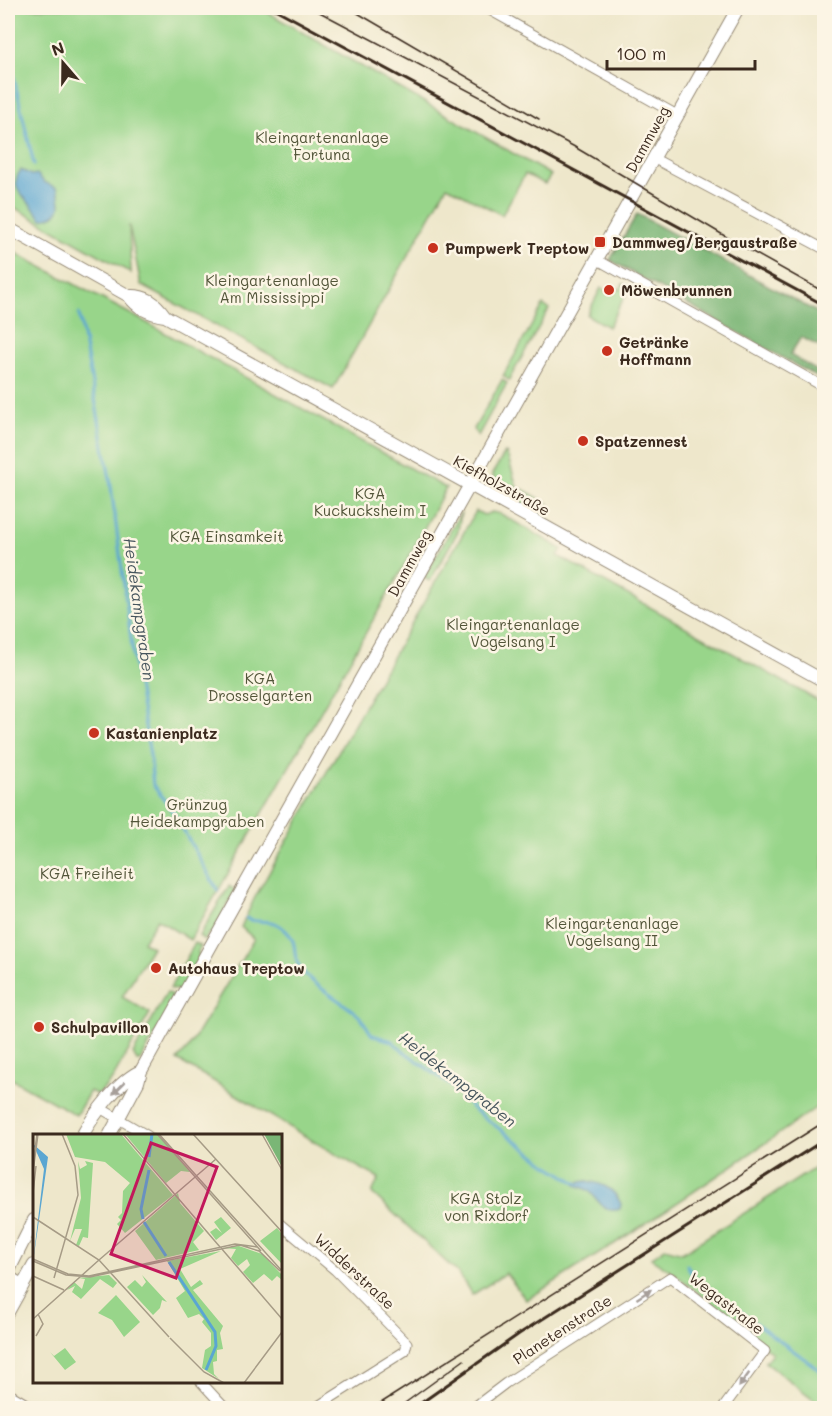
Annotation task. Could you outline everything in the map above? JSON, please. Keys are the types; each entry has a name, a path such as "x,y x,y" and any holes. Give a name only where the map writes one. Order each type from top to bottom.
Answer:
{"street":[{"path":"486,8 677,115"},
{"name":"Dammweg","path":"111,1134 138,1082 141,1071 738,8"},
{"path":"653,158 825,249"},
{"name":"Kiefholzstraße","path":"8,228 129,296 135,305 152,314 165,316 825,681"},
{"path":"596,259 825,387"},
{"name":"Dammweg","path":"83,1134 100,1108 132,1075 141,1071"},
{"path":"100,1108 145,1134"},
{"path":"23,1284 8,1273 33,1222"},
{"name":"Widderstraße","path":"282,1226 335,1270 407,1343 405,1351 315,1408"},
{"path":"8,1312 33,1267"},
{"name":"Wegastraße","path":"670,1277 765,1352 723,1408"},
{"name":"Planetenstraße","path":"473,1408 506,1383 670,1277"},
{"path":"202,1383 225,1408"},
{"path":"8,1393 33,1408"}],"green space":[{"path":"8,8 260,8 551,175 545,184 525,174 502,215 447,186 333,389 141,285 129,225 131,273 8,204"},
{"path":"637,214 824,316 824,349 801,337 790,355 824,375 822,380 610,260"},
{"path":"8,249 446,488 400,573 190,940 157,919 143,942 152,947 122,997 150,1013 113,1078 98,1095 90,1091 76,1115 8,1077"},
{"path":"623,284 630,287 608,327 587,315 601,288 610,293 613,286 620,290"},
{"path":"543,305 549,309 509,380 503,376"},
{"path":"502,380 507,383 478,436 474,429"},
{"path":"505,453 516,489 498,483 492,474"},
{"path":"522,489 549,504 542,518 501,492 502,490 518,493"},
{"path":"476,511 484,515 492,512 501,514 562,549 558,556 824,704 824,1102 676,1203 526,1300 506,1273 472,1295 459,1274 372,1193 379,1178 177,1060 189,1047 254,939 241,927 254,899"},
{"path":"461,512 458,531 430,581 424,578"},
{"path":"229,886 235,890 213,933 208,934 205,940 199,936"},
{"path":"195,943 201,946 198,952 199,957 180,991 170,988"},
{"path":"167,992 173,996 168,1004 170,1009 140,1061 137,1061 133,1054"},
{"path":"824,1162 824,1407 765,1362 772,1353 675,1274 651,1258 665,1248 682,1253"}],"water":[{"path":"21,170 32,175 37,174 44,182 57,188 60,205 57,213 42,219 16,184"},
{"path":"586,1181 597,1183 611,1190 621,1204 620,1209 610,1210 602,1206 589,1191 575,1183"}],"waterway":[{"name":"Heidekampgraben","path":"8,52 34,165"},
{"name":"Heidekampgraben","path":"79,314 110,479 153,785 173,812 218,891"},
{"name":"Heidekampgraben","path":"246,918 274,923 284,929 294,943 297,961 304,973 359,1016 372,1035 392,1041 456,1089 472,1108 546,1164 578,1184"},
{"name":"Heidekampgraben","path":"687,1265 694,1278 824,1373"}],"tram line":[{"path":"312,8 573,146 824,292"},
{"path":"349,8 539,119"},
{"path":"373,1408 824,1122"},
{"path":"398,1408 464,1360"}],"railway":[{"path":"273,8 824,305"},
{"path":"414,1408 519,1334 824,1140"}],"place":[{"name":"Dammweg/Bergaustraße","path":"600,242"},
{"name":"Pumpwerk Treptow","path":"433,248"},
{"name":"Möwenbrunnen","path":"609,290"},
{"name":"Getränke Hoffmann","path":"607,351"},
{"name":"Spatzennest","path":"583,441"},
{"name":"Kastanienplatz","path":"94,733"},
{"name":"Autohaus Treptow","path":"156,968"},
{"name":"Schulpavillon","path":"39,1027"}],"park label":[{"name":"Kleingartenanlage Fortuna","path":"322,146"},
{"name":"Kleingartenanlage Am Mississippi","path":"272,288"},
{"name":"KGA Kuckucksheim I","path":"370,502"},
{"name":"KGA Einsamkeit","path":"227,536"},
{"name":"Kleingartenanlage Vogelsang I","path":"513,632"},
{"name":"KGA Drosselgarten","path":"260,686"},
{"name":"Grünzug Heidekampgraben","path":"197,812"},
{"name":"KGA Freiheit","path":"87,873"},
{"name":"Kleingartenanlage Vogelsang II","path":"612,932"},
{"name":"KGA Stolz von Rixdorf","path":"486,1206"}]}
